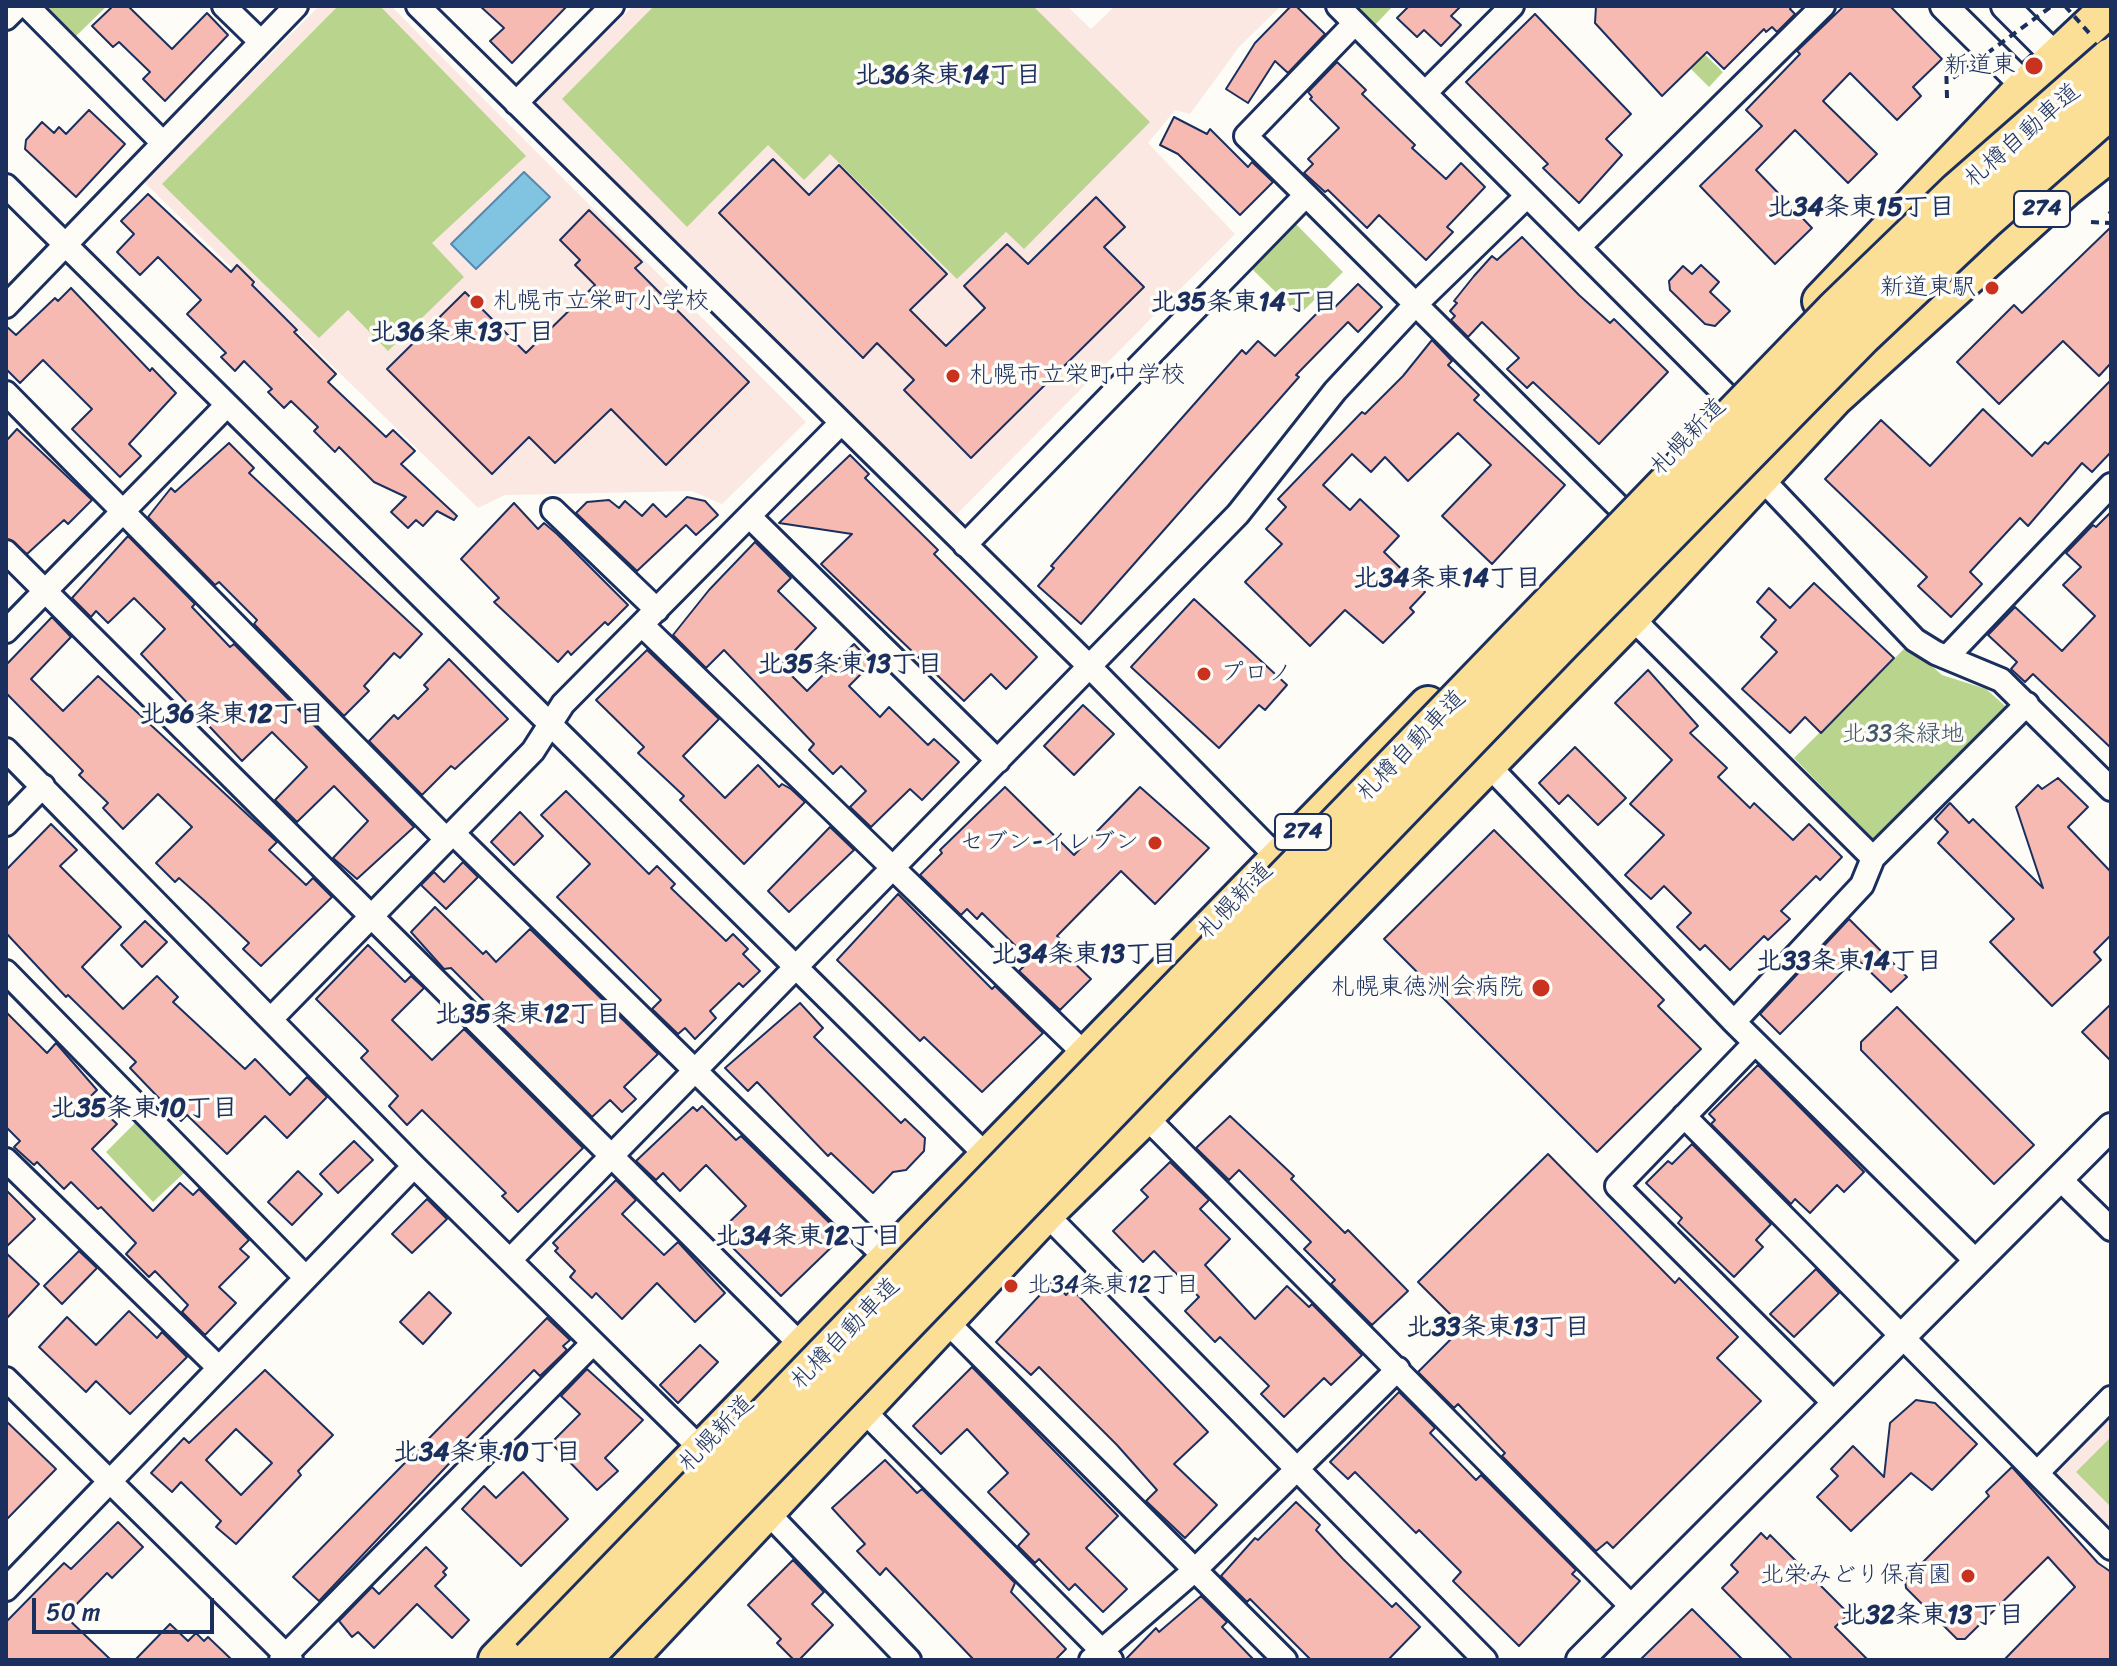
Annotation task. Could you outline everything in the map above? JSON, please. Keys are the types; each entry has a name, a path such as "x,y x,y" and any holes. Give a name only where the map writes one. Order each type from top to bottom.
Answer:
{"highway":[{"name":"札幌新道","path":"497,1660 1728,397 2026,86 2111,6"},
{"name":"札樽自動車道","path":"532,1660 1837,310 2102,48"},
{"name":"札樽自動車道","path":"579,1660 1561,641 1861,335 1984,219 2111,109"},
{"name":"274","path":"627,1660 1046,1213 1488,765 1631,617 1834,398 2107,161"}],"street":[{"path":"6,18 18,6"},
{"path":"27,6 162,142"},
{"path":"224,6 261,42"},
{"path":"6,306 296,6"},
{"path":"418,6 1090,667 1278,858"},
{"path":"516,103 612,6"},
{"path":"1338,6 1728,397"},
{"path":"1425,93 1512,6"},
{"path":"1579,247 1823,6"},
{"path":"1944,6 2107,161"},
{"path":"2005,6 2111,109"},
{"path":"1355,23 1246,136 1620,508"},
{"path":"6,186 1046,1213 1485,1660"},
{"path":"965,545 1306,195"},
{"path":"511,1259 1238,514 1335,391 1414,306 1527,196"},
{"path":"6,393 122,513 450,836 887,1259"},
{"path":"6,631 227,405"},
{"path":"271,1019 533,751 563,704 840,424"},
{"path":"1761,478 1915,640 2001,680 2111,789"},
{"path":"1948,656 2111,485"},
{"path":"553,510 649,617 892,869 1086,1055"},
{"path":"749,516 998,761"},
{"path":"6,552 802,1346"},
{"path":"1631,617 1873,858"},
{"path":"1734,1022 1862,885 1873,858 2027,704"},
{"path":"6,750 414,1166 701,1449"},
{"path":"1488,765 1734,1022 1977,1262"},
{"path":"6,824 43,786"},
{"path":"6,972 306,1278"},
{"path":"1755,1043 1617,1186 1835,1404"},
{"path":"1145,1116 1633,1608"},
{"path":"1684,1116 1904,1335 1920,1357 2111,1548"},
{"path":"1589,1657 1633,1608 2111,1127"},
{"path":"6,1160 219,1368"},
{"path":"6,1589 414,1166"},
{"path":"2060,1179 2111,1229"},
{"path":"945,1320 1285,1660"},
{"path":"6,1379 286,1658 593,1343"},
{"path":"861,1408 1101,1657 1196,1569 1398,1369"},
{"path":"2037,1473 2111,1398"},
{"path":"767,1512 909,1660"}],"path":[{"path":"1947,98 1946,59 1953,59 1953,78 2052,6"},
{"path":"2065,6 2102,48"},
{"path":"2091,222 2111,223"}],"shaded area":[{"name":"札幌市立栄町小学校","path":"319,6 391,6 806,422 722,504 692,491 505,495 478,508 144,182"},
{"name":"札幌市立栄町中学校","path":"633,6 1067,6 1091,29 1115,6 1281,6 1239,47 1190,114 1175,110 1148,143 1235,234 954,517 536,102"},
{"path":"2111,1418 2111,1528 2057,1473"}],"green space":[{"path":"41,6 107,6 73,39"},
{"path":"338,6 380,6 526,156 432,243 464,277 388,351 348,310 319,338 162,184"},
{"path":"654,6 1033,6 1150,122 1024,249 1006,232 957,279 830,154 804,180 768,145 687,227 562,99"},
{"path":"1358,6 1393,6 1375,25"},
{"path":"1677,28 1723,72 1709,87 1664,42"},
{"path":"1294,222 1343,272 1299,315 1250,267"},
{"name":"北33条緑地","path":"1908,645 1942,675 1986,689 2012,712 1879,845 1794,758"},
{"path":"135,1123 184,1173 153,1202 106,1152"},
{"path":"2111,1437 2111,1507 2076,1472"}],"water":[{"path":"524,172 550,197 476,269 451,244"}],"building":[{"path":"113,6 128,6 172,49 207,13 228,35 165,101 143,79 150,72 119,42 113,47 92,26"},
{"path":"480,6 567,6 512,63 490,41 504,28"},
{"path":"1291,6 1296,6 1325,34 1288,73 1275,61 1248,103 1226,89 1255,43"},
{"path":"1409,6 1461,6 1451,16 1461,25 1441,46 1424,30 1417,37 1397,18"},
{"path":"1596,6 1792,6 1790,9 1795,14 1777,32 1772,27 1766,32 1764,29 1724,69 1707,52 1662,96 1595,23"},
{"path":"1844,6 1890,6 1942,59 1913,87 1921,96 1897,120 1850,73 1823,101 1877,154 1848,183 1795,130 1756,170 1812,228 1775,264 1700,186 1762,126 1746,110 1800,54 1797,51"},
{"path":"1535,14 1631,114 1606,139 1622,155 1579,203 1543,168 1548,164 1466,82"},
{"path":"1337,62 1366,90 1362,94 1415,145 1412,148 1446,179 1461,163 1485,187 1447,227 1453,232 1426,260 1379,215 1367,228 1328,190 1325,192 1304,173 1313,164 1308,159 1339,128 1310,99 1312,97 1308,92"},
{"path":"89,110 125,144 76,197 25,149 26,140 42,122 54,133 59,127 66,134"},
{"path":"1174,117 1207,134 1210,129 1248,167 1252,162 1273,182 1240,215 1178,154 1160,145"},
{"path":"773,159 809,195 839,165 947,274 910,310 946,346 985,308 964,286 1007,244 1028,264 1096,197 1125,227 1104,247 1144,287 971,458 904,390 914,380 877,343 863,358 719,213"},
{"path":"148,194 231,272 237,265 254,282 252,285 336,374 328,382 386,437 393,430 415,451 401,464 457,516 454,520 437,511 423,526 416,520 408,528 391,512 406,497 374,482 339,447 335,452 314,431 318,427 291,401 284,408 268,392 272,389 244,361 235,371 221,357 226,353 187,314 201,300 158,257 140,275 117,252 134,234 121,221"},
{"path":"589,210 642,262 635,268 749,382 666,465 611,409 555,463 529,437 492,474 387,369 465,292 526,353 595,285 575,265 580,260 560,240"},
{"path":"2111,227 2111,363 2099,376 2063,341 1999,404 1957,362 2014,305 2022,313"},
{"path":"1522,237 1579,295 1610,323 1614,319 1668,372 1599,444 1533,382 1527,388 1507,369 1519,358 1482,322 1468,337 1451,320 1455,316 1450,311 1457,303 1454,301 1474,276 1492,256 1497,260"},
{"path":"1701,265 1719,282 1710,292 1730,311 1715,326 1705,324 1670,290 1669,281 1683,266 1692,274"},
{"path":"1358,284 1382,307 1358,332 1348,322 1296,375 1299,377 1081,624 1038,586 1054,568 1051,566 1242,350 1246,354 1258,341 1275,356 1325,305 1331,311"},
{"path":"71,288 150,371 152,368 176,393 129,444 141,456 120,477 72,429 92,409 43,360 20,383 6,369 6,326 16,335 55,298 58,301"},
{"path":"1432,340 1452,361 1448,365 1479,395 1474,400 1565,485 1492,564 1442,516 1491,465 1458,433 1408,481 1385,457 1371,472 1352,454 1323,485 1350,510 1360,499 1399,536 1384,552 1425,592 1410,608 1414,612 1383,643 1345,610 1310,646 1245,582 1282,544 1266,529 1286,507 1278,499 1362,412 1365,414 1403,376"},
{"path":"2111,380 2111,452 2092,472 2082,463 2028,526 2020,518 1970,572 1982,584 1951,617 1918,586 1927,577 1825,479 1881,420 1930,466 1983,409 2032,456 2045,442 2048,444"},
{"path":"17,429 92,500 68,524 64,520 27,554 6,538 6,441"},
{"path":"229,443 254,468 249,473 422,634 400,658 394,653 364,686 369,691 344,716 254,624 257,620 219,582 215,585 148,517 171,488 175,492"},
{"path":"850,455 869,474 865,478 938,550 934,554 1037,657 1006,689 991,674 964,701 821,564 852,534 779,523"},
{"path":"687,497 705,501 718,515 696,535 686,525 637,571 576,513 587,502 609,500 619,508 625,501 642,516 653,504 666,517"},
{"path":"514,503 538,529 544,523 557,534 628,605 608,625 605,622 571,655 568,651 558,662 494,602 499,598 461,559"},
{"path":"2111,512 2111,748 2033,674 2025,682 2011,669 2017,662 1988,635 2015,607 2062,651 2095,616 2063,585 2081,567 2066,553 2093,525 2096,527"},
{"path":"128,536 195,604 192,607 230,647 234,644 414,827 357,879 333,858 368,821 334,786 297,822 275,800 307,767 272,732 242,761 141,654 165,629 134,598 108,623 96,611 91,617 72,598"},
{"path":"755,542 791,578 778,591 816,628 781,665 807,691 854,644 872,663 849,686 880,717 889,707 928,745 934,739 959,762 922,800 910,789 871,827 850,807 866,791 841,766 833,774 809,750 814,744 724,650 706,668 673,635 709,590"},
{"path":"1814,583 1894,658 1821,733 1805,717 1790,733 1742,689 1777,652 1761,637 1776,620 1757,602 1769,588 1790,608"},
{"path":"1194,599 1287,685 1265,710 1259,705 1219,748 1131,667"},
{"path":"52,617 71,637 31,679 63,711 98,676 277,842 269,850 306,885 313,878 332,897 261,966 243,949 249,943 179,878 175,882 156,863 192,827 158,794 123,829 103,808 108,803 79,775 83,771 6,693 6,665"},
{"path":"647,650 719,719 683,756 725,798 758,765 779,787 782,784 791,789 805,802 744,864 680,800 684,796 638,753 644,747 596,700"},
{"path":"449,659 508,719 455,769 451,766 422,795 369,741 394,715 398,719 428,689 424,685"},
{"path":"1648,670 1698,726 1690,733 1727,768 1718,777 1750,808 1754,803 1793,840 1809,824 1842,857 1820,880 1816,876 1781,911 1790,919 1768,940 1764,936 1730,970 1705,945 1700,950 1677,927 1691,913 1664,886 1651,899 1625,875 1664,835 1630,804 1672,760 1615,703"},
{"path":"1083,705 1114,734 1074,775 1044,746"},
{"path":"1575,747 1626,798 1598,825 1568,795 1559,804 1539,783"},
{"path":"2058,778 2088,807 2068,827 2111,872 2111,935 2094,952 2101,960 2052,1006 1990,942 2014,919 1938,843 1948,832 1935,819 1950,803 1969,823 1973,819 2043,888 2016,807 2038,785 2042,789"},
{"path":"1005,787 1074,855 1140,787 1209,848 1155,904 1121,871 1057,936 1071,950 1066,955 1091,979 1060,1010 1019,971 1030,960 982,913 977,919 967,909 961,915 920,875 942,853 940,850"},
{"path":"566,791 649,874 657,866 675,884 671,888 726,941 733,934 748,949 743,954 760,971 743,987 739,983 710,1011 716,1018 695,1039 685,1028 678,1034 652,1009 661,1000 557,897 590,864 541,815"},
{"path":"520,812 543,836 514,865 491,842"},
{"path":"51,824 77,850 60,866 121,927 82,967 123,1009 157,976 178,997 173,1002 245,1069 255,1059 290,1095 307,1077 327,1097 287,1138 265,1116 227,1154 187,1115 181,1121 130,1068 136,1062 68,995 66,997 6,933 6,870"},
{"path":"830,827 854,850 789,912 768,891"},
{"path":"1494,830 1664,1000 1658,1006 1701,1049 1597,1152 1384,939"},
{"path":"463,862 478,877 446,909 421,885 434,872 444,882"},
{"path":"898,894 992,989 995,986 1043,1033 982,1092 924,1037 920,1041 837,960"},
{"path":"435,907 483,954 486,951 496,962 530,929 658,1054 624,1087 636,1099 622,1112 610,1100 592,1117 484,1009 488,1005 451,968 444,969 411,932"},
{"path":"1849,919 1907,977 1891,992 1856,958 1780,1034 1760,1014"},
{"path":"145,921 167,942 142,967 121,945"},
{"path":"368,945 405,982 411,976 424,988 392,1020 432,1060 464,1029 583,1148 518,1212 502,1196 506,1193 422,1110 407,1125 389,1106 398,1096 361,1058 368,1051 316,999"},
{"path":"800,1003 823,1028 814,1037 901,1123 905,1119 925,1138 924,1151 906,1170 893,1172 873,1193 831,1153 828,1156 757,1082 748,1091 725,1068"},
{"path":"2111,1004 2111,1061 2082,1032"},
{"path":"1897,1007 2034,1145 1994,1184 1861,1050 1861,1042"},
{"path":"6,1012 47,1053 56,1043 97,1090 89,1098 117,1124 92,1149 153,1211 180,1183 193,1195 199,1189 249,1240 240,1249 249,1257 219,1287 236,1303 205,1335 182,1312 188,1305 155,1271 149,1277 126,1254 136,1243 101,1207 98,1209 71,1182 64,1189 37,1162 34,1165 14,1147 20,1141 6,1127"},
{"path":"1758,1065 1864,1172 1844,1192 1837,1185 1810,1213 1795,1199 1791,1204 1711,1124 1715,1120 1709,1114"},
{"path":"702,1106 736,1140 741,1136 843,1236 781,1296 718,1233 746,1206 706,1165 680,1191 663,1173 656,1180 636,1161 693,1107 697,1111"},
{"path":"1230,1116 1294,1176 1291,1179 1345,1233 1348,1230 1408,1291 1372,1325 1331,1284 1335,1280 1304,1249 1311,1242 1239,1170 1229,1180 1196,1148"},
{"path":"354,1141 373,1160 338,1193 320,1174"},
{"path":"1692,1144 1771,1224 1756,1240 1763,1247 1734,1277 1678,1223 1682,1218 1646,1183 1668,1161 1672,1164"},
{"path":"1548,1154 1675,1283 1679,1278 1738,1337 1717,1358 1761,1401 1613,1548 1607,1542 1596,1551 1502,1456 1505,1453 1458,1404 1454,1408 1418,1372 1463,1327 1418,1282"},
{"path":"1170,1162 1209,1200 1200,1209 1230,1239 1205,1265 1255,1319 1287,1286 1309,1307 1312,1304 1362,1355 1331,1385 1324,1378 1284,1417 1261,1394 1269,1386 1220,1337 1215,1342 1185,1311 1199,1297 1154,1251 1143,1262 1113,1231 1148,1197 1141,1190"},
{"path":"298,1171 322,1194 292,1225 268,1202"},
{"path":"616,1180 636,1200 622,1214 664,1255 678,1242 725,1293 695,1322 657,1283 622,1319 596,1293 592,1298 570,1277 575,1271 555,1251 558,1248 553,1243"},
{"path":"6,1190 35,1219 6,1247"},
{"path":"427,1199 447,1219 412,1253 392,1234"},
{"path":"79,1251 97,1268 62,1304 44,1286"},
{"path":"6,1253 39,1284 6,1319"},
{"path":"1816,1269 1839,1293 1794,1337 1770,1314"},
{"path":"1053,1281 1066,1295 1072,1289 1208,1432 1174,1464 1217,1505 1185,1538 1146,1501 1157,1490 1117,1445 1039,1367 1031,1375 996,1342"},
{"path":"429,1292 451,1313 423,1344 400,1322"},
{"path":"129,1311 157,1338 162,1332 187,1357 130,1414 96,1381 86,1392 39,1347 67,1317 96,1345"},
{"path":"547,1318 570,1340 563,1346 567,1350 540,1376 534,1370 458,1447 462,1450 319,1601 293,1577"},
{"path":"700,1345 718,1362 678,1403 660,1385"},
{"path":"972,1367 1118,1516 1086,1548 1127,1589 1103,1612 1075,1584 1069,1590 1039,1559 1035,1563 1018,1546 1029,1534 988,1492 1008,1473 967,1429 941,1454 913,1426"},
{"path":"587,1369 643,1420 605,1458 618,1471 597,1490 551,1443 580,1414 561,1396"},
{"path":"265,1370 333,1435 298,1471 301,1475 236,1544 216,1527 221,1521 181,1482 172,1492 151,1473 184,1438 189,1443","holes":["236,1429 272,1463 241,1495 206,1460"]},
{"path":"1399,1392 1435,1428 1430,1433 1476,1480 1481,1475 1576,1570 1572,1574 1580,1581 1519,1646 1453,1581 1461,1572 1419,1530 1416,1533 1355,1472 1348,1479 1330,1462"},
{"path":"1916,1400 1935,1403 1977,1444 1932,1490 1911,1473 1851,1531 1817,1497 1838,1476 1831,1469 1853,1446 1884,1477 1890,1423"},
{"path":"6,1421 56,1469 6,1520"},
{"path":"885,1460 917,1493 922,1489 1015,1583 1011,1592 1066,1649 1055,1660 974,1660 886,1568 880,1575 857,1551 865,1544 832,1508"},
{"path":"2012,1467 2098,1563 2111,1572 2111,1660 2004,1660 2075,1587 2048,1557 1965,1639 1957,1639 1906,1588 1905,1580 1989,1496 1986,1492"},
{"path":"523,1472 568,1519 521,1566 462,1509 484,1486 496,1498"},
{"path":"1296,1502 1320,1525 1316,1530 1343,1559 1392,1607 1396,1603 1420,1627 1388,1660 1311,1660 1250,1599 1247,1602 1221,1576 1255,1538 1258,1540"},
{"path":"118,1522 143,1547 112,1578 107,1573 65,1616 111,1660 6,1660 6,1622 64,1563 71,1569"},
{"path":"1761,1533 1767,1539 1770,1535 1849,1614 1835,1627 1868,1660 1793,1660 1722,1588 1738,1572 1731,1565"},
{"path":"426,1547 447,1568 443,1572 446,1575 435,1586 469,1620 452,1638 417,1604 374,1648 358,1632 352,1637 339,1621 372,1587 379,1594"},
{"path":"793,1560 824,1592 812,1604 833,1625 799,1660 794,1660 777,1643 781,1639 748,1605"},
{"path":"1201,1596 1227,1622 1222,1627 1254,1660 1125,1660 1156,1628 1159,1632"},
{"path":"1692,1609 1743,1660 1640,1660"},
{"path":"170,1624 188,1641 196,1633 204,1641 208,1637 232,1660 135,1660"}],"place":[{"name":"新道東","path":"2034,66"},
{"name":"新道東駅","path":"1992,288"},
{"name":"札幌市立栄町小学校","path":"477,302"},
{"name":"札幌市立栄町中学校","path":"953,376"},
{"name":"プロノ","path":"1204,674"},
{"name":"セブン-イレブン","path":"1155,843"},
{"name":"札幌東徳洲会病院","path":"1541,988"},
{"name":"北34条東12丁目","path":"1011,1286"},
{"name":"北栄みどり保育園","path":"1968,1576"}],"district":[{"name":"北36条東14丁目","path":"948,76"},
{"name":"北34条東15丁目","path":"1861,208"},
{"name":"北35条東14丁目","path":"1244,303"},
{"name":"北36条東13丁目","path":"462,333"},
{"name":"北34条東14丁目","path":"1447,579"},
{"name":"北35条東13丁目","path":"850,665"},
{"name":"北36条東12丁目","path":"232,715"},
{"name":"北34条東13丁目","path":"1084,955"},
{"name":"北33条東14丁目","path":"1849,962"},
{"name":"北35条東12丁目","path":"528,1015"},
{"name":"北35条東10丁目","path":"144,1109"},
{"name":"北34条東12丁目","path":"808,1237"},
{"name":"北33条東13丁目","path":"1498,1328"},
{"name":"北34条東10丁目","path":"487,1453"},
{"name":"北32条東13丁目","path":"1932,1616"}]}
